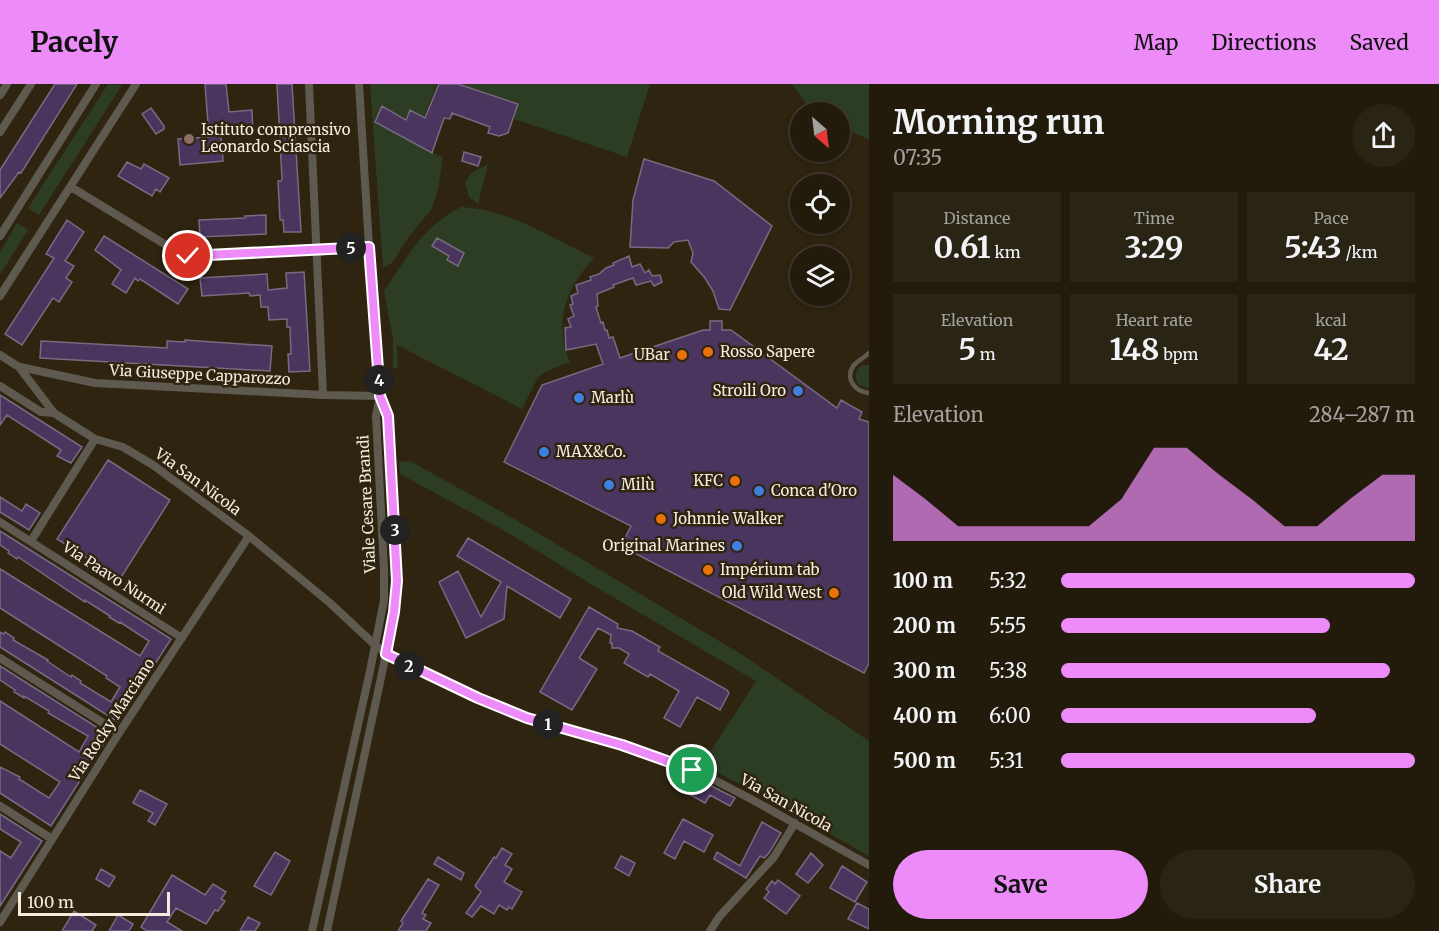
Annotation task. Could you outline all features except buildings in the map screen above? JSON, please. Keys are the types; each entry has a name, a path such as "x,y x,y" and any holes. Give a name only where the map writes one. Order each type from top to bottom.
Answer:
{"street":[{"path":"0,95 7,84"},
{"path":"0,132 31,84"},
{"path":"0,236 96,84"},
{"path":"0,296 136,84"},
{"path":"309,84 323,395"},
{"path":"359,84 380,396"},
{"path":"71,187 179,253 188,256 369,247"},
{"name":"Via San Nicola","path":"0,355 19,367 54,413 95,439 123,447 143,459 249,536 330,603 386,654 478,698 527,718 622,745 703,774 869,864"},
{"name":"Via Giuseppe Capparozzo","path":"19,367 95,383 380,396"},
{"path":"0,386 41,412 54,413"},
{"name":"Viale Cesare Brandi","path":"312,931 375,645 385,585 376,416 380,396"},
{"name":"Viale Cesare Brandi","path":"327,931 386,654 396,595 397,563 388,416 380,396"},
{"path":"31,541 95,439"},
{"name":"Via Paavo Nurmi","path":"0,522 182,638"},
{"name":"Via Rocky Marciano","path":"0,922 119,733 249,536"},
{"path":"0,658 119,733"},
{"path":"0,806 52,839"},
{"path":"710,931 719,917 774,857 795,823"}],"lane":[{"path":"869,353 866,359 855,364 850,378 858,390 869,393"}],"green space":[{"path":"108,84 122,85 39,215 28,208"},
{"path":"370,84 437,84 424,117 410,109 405,118 382,105 374,121 443,157 438,190 431,210 410,235 392,263 383,268"},
{"path":"461,84 650,84 627,157 514,119 519,103"},
{"path":"792,84 869,84 869,139 850,131 850,102 804,101"},
{"path":"488,164 478,204 469,197 465,183 471,173"},
{"path":"461,207 496,213 513,219 594,258 576,281 565,307 563,334 570,362 538,377 522,409 397,345 398,368 393,368 393,339 384,291 426,233 447,215"},
{"path":"17,223 28,230 0,275 0,252"},
{"path":"863,365 869,365 869,388 859,385 856,379 857,371"},
{"path":"410,461 511,517 741,654 869,741 869,856 754,791 702,765 756,681 505,531 400,474 399,462"}],"place":[{"name":"Istituto comprensivo Leonardo Sciascia","path":"189,139"},
{"name":"Rosso Sapere","path":"708,352"},
{"name":"UBar","path":"682,355"},
{"name":"Stroili Oro","path":"798,391"},
{"name":"Marlù","path":"579,398"},
{"name":"MAX&Co.","path":"544,452"},
{"name":"KFC","path":"735,481"},
{"name":"Milù","path":"609,485"},
{"name":"Conca d'Oro","path":"759,491"},
{"name":"Johnnie Walker","path":"661,519"},
{"name":"Original Marines","path":"737,546"},
{"name":"Impérium tab","path":"708,570"},
{"name":"Old Wild West","path":"834,593"}],"route":[{"path":"188,256 369,247 380,396 388,416 397,563 394,612 386,654 478,698 527,718 622,745 692,770"}]}
